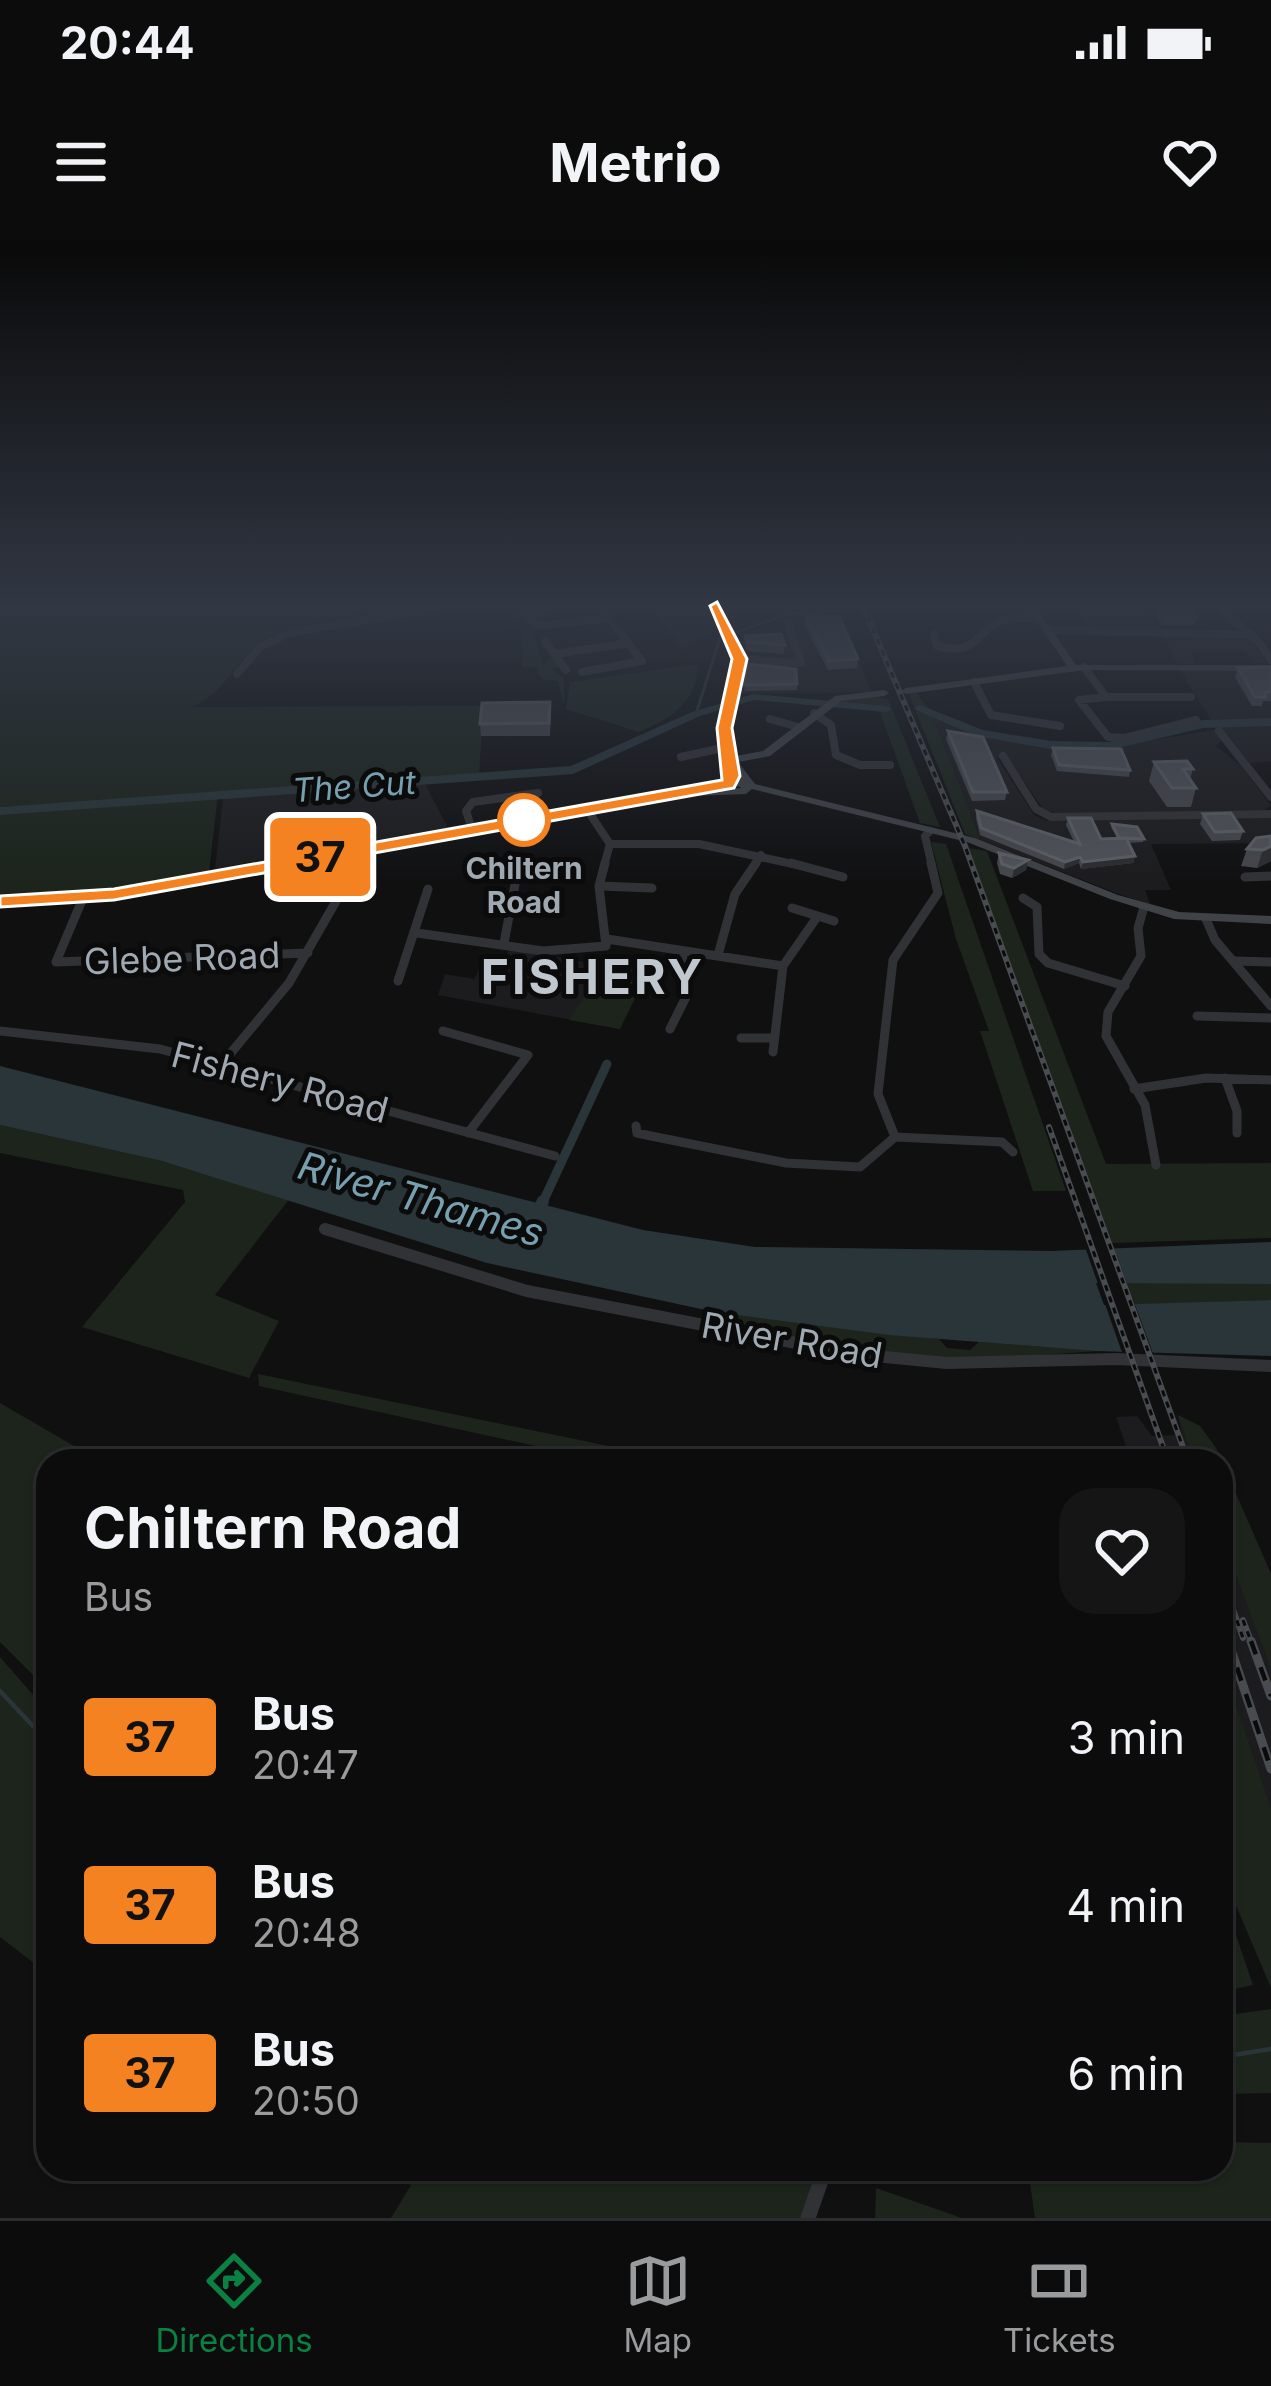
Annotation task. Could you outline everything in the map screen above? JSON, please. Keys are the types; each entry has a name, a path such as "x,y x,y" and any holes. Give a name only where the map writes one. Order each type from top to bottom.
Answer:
{"street":[{"path":"730,698 726,715 731,785"},
{"path":"681,757 728,753 762,757 819,709 844,698"},
{"path":"982,698 991,716 1054,725"},
{"path":"1094,698 1078,700 1108,737 1125,738 1196,720"},
{"path":"819,709 830,725 836,754 860,765 890,765"},
{"path":"770,719 798,727"},
{"path":"1219,731 1270,794"},
{"path":"728,753 756,786"},
{"path":"1003,756 1036,809 1051,817 1271,814"},
{"path":"0,902 83,898 731,785 756,786 981,845 1144,907 1206,919 1271,920"},
{"path":"472,829 466,811 473,802 538,793"},
{"path":"417,933 577,956 606,946 599,886 610,844 586,808"},
{"path":"896,1137 878,1094 893,960 938,893 925,836 929,831"},
{"path":"610,844 666,841 761,855 843,877"},
{"path":"220,1066 308,953 365,849"},
{"path":"718,955 735,894 761,855"},
{"path":"505,943 517,912 513,887 520,860"},
{"path":"1245,878 1271,876"},
{"path":"599,886 652,888"},
{"path":"398,981 428,890"},
{"name":"Glebe Road","path":"83,898 54,958 58,962 308,953"},
{"path":"1023,898 1037,907 1039,954 1048,963 1125,986"},
{"path":"1144,907 1138,928 1141,956 1108,1012 1106,1036 1148,1113 1156,1165"},
{"path":"792,908 834,921"},
{"path":"773,1052 771,1038 783,966 817,917"},
{"path":"1206,919 1215,940 1271,1006"},
{"path":"608,939 783,966"},
{"path":"670,1029 687,995 682,951"},
{"path":"1235,961 1271,962"},
{"path":"1197,1016 1271,1018"},
{"name":"Fishery Road","path":"0,1031 135,1044 555,1156"},
{"path":"443,1031 528,1055 468,1133"},
{"path":"741,1038 771,1038"},
{"path":"1135,1090 1225,1078 1271,1080"},
{"path":"1225,1078 1238,1111 1237,1133"},
{"path":"636,1126 637,1132 718,1152 857,1168 882,1154 896,1137"},
{"path":"896,1137 1002,1142 1013,1152"},
{"name":"River Road","path":"325,1229 509,1286 854,1354 947,1363 1116,1359 1271,1366"},
{"path":"808,2218 822,2181"}],"shaded area":[{"path":"0,698 207,698 190,707 483,706 479,778 218,794 209,872 98,890 0,894 0,813 176,797 0,807"},
{"path":"568,698 688,698 639,732 566,709"},
{"path":"911,698 921,698 933,717 981,840 965,834"},
{"path":"1198,698 1271,698 1271,719 1211,720"},
{"path":"888,699 940,827 920,823 880,712 839,702"},
{"path":"933,717 996,740 1092,750 1215,730 1223,740 1215,746 1240,765 1271,805 1265,810 1057,814 1043,809 1008,757 997,758 1034,815 1047,821 1271,817 1271,843 1151,844 1171,890 1145,890 1150,904 1121,895 981,840"},
{"path":"1271,725 1271,761 1250,763 1220,726"},
{"path":"425,784 448,828 215,869 223,798"},
{"path":"931,842 946,844 1066,1191 1033,1191 980,1031 989,1031 956,939"},
{"path":"968,848 987,851 1106,1164 1271,1163 1271,1238 1112,1243"},
{"path":"510,949 647,973 620,1029 438,995 445,974 474,979 481,966 498,968"},
{"path":"606,965 647,973 620,1029 569,1020"},
{"path":"0,1125 162,1161 290,1198 215,1295 279,1321 249,1378 82,1327 185,1202 183,1190 0,1153"},
{"path":"1123,1280 1271,1283 1271,1300 1132,1305"},
{"path":"706,1310 939,1339 947,1348 970,1350 979,1342 1099,1351 985,1359 913,1356 704,1322"},
{"path":"258,1374 623,1449 550,1449 259,1386"},
{"path":"0,1403 79,1449 36,1449 36,1678 0,1642"},
{"path":"1178,1415 1200,1426 1216,1449 1127,1449 1116,1417 1137,1416 1152,1436 1182,1435"},
{"path":"1178,1415 1200,1426 1216,1449 1190,1449"},
{"path":"1233,1487 1271,1574 1271,1905 1233,1786"},
{"path":"1233,1487 1271,1574 1271,1669 1233,1566"},
{"path":"0,1657 36,1698 36,1965 0,1937"},
{"path":"1233,1697 1271,1808 1271,1988 1233,1898"},
{"path":"1233,1926 1253,1985 1233,1989"},
{"path":"1271,2009 1271,2093 1233,2094 1233,2014"},
{"path":"1233,2142 1271,2143 1271,2218 1035,2218 1030,2181 1233,2181"},
{"path":"396,2181 821,2181 808,2218 391,2218 411,2185"},
{"path":"876,2188 962,2218 875,2218"}],"water":[{"name":"River Thames","path":"0,1066 643,1230 755,1247 1051,1251 1271,1242 1271,1284 1096,1283 1104,1305 1271,1300 1271,1356 1095,1351 889,1335 715,1312 487,1263 162,1161 0,1125"}],"pier":[{"path":"1112,1243 1128,1286 1104,1287 1107,1299 1133,1299 1155,1359 1124,1358 1084,1244"}],"building":[{"path":"550,702 549,723 480,724 482,703"},
{"path":"948,731 983,737 1007,792 973,792"},
{"path":"1053,748 1121,749 1130,770 1059,765"},
{"path":"1187,761 1193,769 1183,769 1196,788 1172,788 1154,762"},
{"path":"977,811 1080,844 1068,818 1091,818 1101,839 1126,838 1135,856 1083,862 1080,857 1065,862 981,828"},
{"path":"1231,813 1243,831 1215,832 1203,814"},
{"path":"1112,824 1137,827 1144,839 1119,838"},
{"path":"1271,836 1271,846 1247,849 1256,838"},
{"path":"999,853 1028,860 1014,868 1002,864"}],"waterway":[{"path":"696,714 701,698"},
{"name":"The Cut","path":"0,811 573,770 696,714 749,698"},
{"name":"The Cut","path":"767,698 886,709"},
{"path":"920,708 980,733 1051,745 1109,746 1203,724 1271,722"},
{"name":"River Thames","path":"542,1204 607,1064"},
{"name":"River Thames","path":"541,1205 543,1201"},
{"path":"0,1691 36,1729"},
{"path":"1233,2055 1271,2049"}],"railway":[{"path":"902,698 965,846 1184,1449"},
{"path":"1049,1127 1164,1449"},
{"path":"1233,1609 1243,1638"},
{"path":"1243,1620 1252,1644"},
{"path":"1251,1641 1271,1696"},
{"path":"1233,1656 1271,1769"}],"bus line":[{"name":"37","path":"0,902 114,894 728,784 732,776 724,728 730,698"}],"place":[{"name":"Chiltern Road","path":"524,820"}],"district":[{"name":"FISHERY","path":"593,977"}]}
